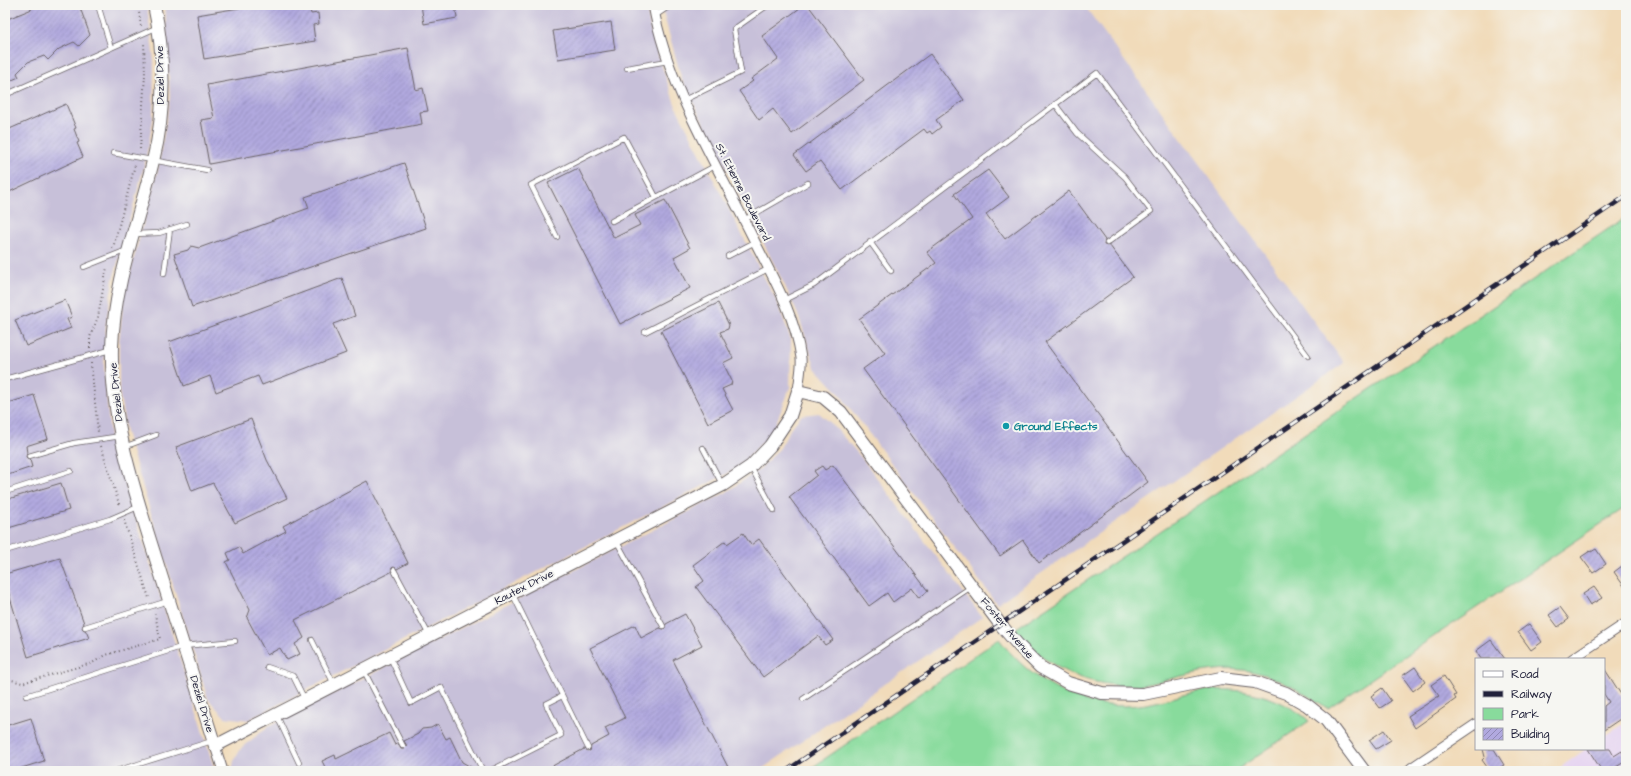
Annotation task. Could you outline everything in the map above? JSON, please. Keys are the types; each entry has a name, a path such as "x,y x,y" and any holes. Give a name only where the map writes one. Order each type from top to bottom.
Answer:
{"street":[{"name":"Deziel Drive","path":"154,5 159,26 162,72 160,115 154,159 128,249 114,314 112,349 116,406 123,442 140,507 223,771"},
{"name":"St. Etienne Boulevard","path":"653,5 668,61 684,100 715,166 784,300 795,326 801,359 798,391"},
{"name":"Kautex Drive","path":"214,743 305,700 723,485 750,467 770,446 790,416 798,391"},
{"name":"Foster Avenue","path":"798,391 823,397 841,412 1018,646 1040,667 1068,683 1102,693 1143,694 1221,678 1255,682 1286,692 1317,712 1326,720 1364,771"},
{"path":"1574,658 1626,623"},
{"path":"1411,768 1475,725"}],"lane":[{"path":"98,5 111,48"},
{"path":"655,16 671,5"},
{"path":"684,100 740,72 734,29 768,5"},
{"path":"5,95 159,26"},
{"path":"627,68 668,61"},
{"path":"784,300 814,285 1097,73 1308,356"},
{"path":"1055,104 1077,133 1125,177 1151,211 1107,243"},
{"path":"557,237 531,185 624,137 656,197"},
{"path":"114,153 154,159 207,170"},
{"path":"612,221 715,166"},
{"path":"744,220 808,182"},
{"path":"132,234 159,233 187,224"},
{"path":"164,274 170,229"},
{"path":"728,256 755,242"},
{"path":"870,242 891,271"},
{"path":"84,267 128,249"},
{"path":"645,332 768,269"},
{"path":"5,379 112,349"},
{"path":"29,456 74,443 123,442 156,435"},
{"path":"703,448 723,485"},
{"path":"750,467 774,510"},
{"path":"5,492 71,471"},
{"path":"5,550 110,519 140,507"},
{"path":"616,540 663,626"},
{"path":"394,570 430,636"},
{"path":"803,699 972,586"},
{"path":"512,593 588,748"},
{"path":"85,627 169,600"},
{"path":"312,640 334,684"},
{"path":"26,696 184,646 235,641"},
{"path":"390,656 411,703 441,688 483,771"},
{"path":"267,667 293,676 305,700"},
{"path":"363,669 403,746"},
{"path":"490,771 562,735 546,704 562,696"},
{"path":"276,714 298,763"},
{"path":"116,771 214,743"}],"path":[{"path":"138,5 141,23"},
{"path":"141,144 145,76 144,46"},
{"path":"113,244 135,165"},
{"path":"90,342 90,337 98,317 105,277"},
{"path":"91,365 98,431"},
{"path":"102,449 120,508"},
{"path":"125,523 149,597"},
{"path":"5,678 22,683 92,663 106,655 160,639 155,615"}],"shaded area":[{"path":"5,5 147,5 154,61 153,120 145,163 113,280 106,324 104,367 110,436 215,771 5,771"},
{"path":"165,5 646,5 652,37 676,107 778,304 791,340 790,388 772,433 736,469 248,720 225,717 208,699 126,432 119,391 119,342 124,295 158,169 170,97"},
{"name":"Ground Effects","path":"661,5 1084,5 1344,363 997,604 838,392 815,367 799,317 785,286 682,80"},
{"path":"819,413 832,424 861,457 982,617 759,771 232,771 234,761 242,747 268,727 725,493 760,469 780,448 791,428 802,415"},
{"path":"1626,722 1626,771 1555,771 1585,750 1605,750 1605,735"}],"green space":[{"path":"1626,217 1626,507 1328,708 1287,684 1266,675 1243,670 1230,669 1205,671 1139,686 1100,683 1071,674 1059,668 1035,651 1015,629"},
{"path":"999,639 1024,666 1038,678 1054,688 1088,701 1106,705 1134,706 1205,690 1233,690 1251,693 1275,700 1296,711 1309,721 1235,771 807,771"}],"building":[{"path":"30,5 79,5 90,35 79,46 74,42 59,49 48,60 44,56 28,62 17,73 19,77 5,83 5,20 32,9"},
{"path":"257,5 309,5 311,14 318,13 319,24 313,25 315,41 204,59 197,15"},
{"path":"421,5 455,5 457,18 424,24"},
{"path":"804,5 808,5 864,80 792,134 773,109 759,120 739,91 753,81 751,79 778,59 762,36"},
{"path":"611,22 615,50 558,59 553,31"},
{"path":"408,48 416,90 423,88 428,111 420,112 422,124 209,164 201,120 214,118 207,85"},
{"path":"930,54 964,100 936,120 941,127 932,134 930,131 927,133 924,129 842,190 820,161 806,171 794,155"},
{"path":"66,104 76,128 74,129 79,142 77,143 83,157 5,194 5,131"},
{"path":"404,163 426,228 192,307 174,254 188,250 191,246 199,248 309,208 305,197"},
{"path":"578,168 614,238 640,225 635,215 665,200 690,248 674,257 690,288 620,324 548,183"},
{"name":"Ground Effects","path":"988,170 1009,197 986,214 1005,239 1069,191 1105,240 1104,245 1110,246 1133,277 1045,342 1148,482 1039,563 1023,540 1000,556 863,369 885,353 859,319 936,263 927,252 972,219 954,194"},
{"path":"342,278 355,316 333,324 346,353 262,385 258,376 216,392 210,376 184,386 169,342"},
{"path":"65,300 72,317 67,319 71,328 26,346 15,320"},
{"path":"718,303 729,325 728,329 720,332 733,358 723,363 732,381 731,385 722,389 733,410 708,423 661,331"},
{"path":"34,395 48,439 26,446 26,457 30,460 32,467 5,476 5,404"},
{"path":"251,419 267,460 287,498 235,523 213,483 192,491 176,447"},
{"path":"833,465 928,591 919,598 912,588 893,602 887,593 869,606 789,497 817,475 814,471 822,466 825,470"},
{"path":"367,481 408,563 397,569 393,567 391,572 295,620 304,638 295,644 300,654 287,660 280,648 267,655 247,618 250,610 226,562 230,560 227,553 239,547 243,554 286,531 283,526"},
{"path":"61,483 69,510 5,529 5,500"},
{"path":"743,533 751,545 759,539 833,640 825,645 818,636 763,677 696,587 704,581 693,565 725,541 727,544"},
{"path":"1596,549 1606,564 1593,573 1581,557"},
{"path":"60,558 84,623 82,628 86,631 89,638 28,657 5,581 5,574"},
{"path":"1626,563 1626,589 1614,572"},
{"path":"1594,587 1602,598 1590,605 1583,594"},
{"path":"1560,607 1569,619 1558,627 1549,615"},
{"path":"685,614 702,645 673,660 730,771 543,771 584,749 590,751 591,746 609,736 605,728 625,718 590,648 635,625 641,638 660,628 664,629 666,624"},
{"path":"1529,624 1542,642 1531,650 1518,632"},
{"path":"1491,640 1504,658 1480,658 1476,651"},
{"path":"1415,667 1425,682 1413,691 1402,676"},
{"path":"1605,670 1622,696 1626,693 1626,715 1605,729 1605,705 1609,702 1605,696"},
{"path":"1444,676 1456,695 1454,696 1456,699 1415,728 1408,716 1439,696 1431,685"},
{"path":"1382,688 1391,701 1380,708 1371,696"},
{"path":"31,718 44,761 12,771 5,771 5,726"},
{"path":"438,724 446,739 450,737 462,762 478,771 327,771 322,761 335,755 336,759 389,733 395,745 398,744 401,749 404,749 407,746 404,741 418,734 422,729 431,728"},
{"path":"1384,730 1391,740 1376,749 1369,740"},
{"path":"1610,749 1614,756 1622,751 1626,761 1616,767 1618,771 1602,771 1589,750"},
{"path":"1483,750 1495,750 1504,765 1494,771 1490,771 1482,760 1485,757"}],"railway":[{"path":"786,771 1626,196"}],"place":[{"name":"Ground Effects","path":"1006,426"}]}
